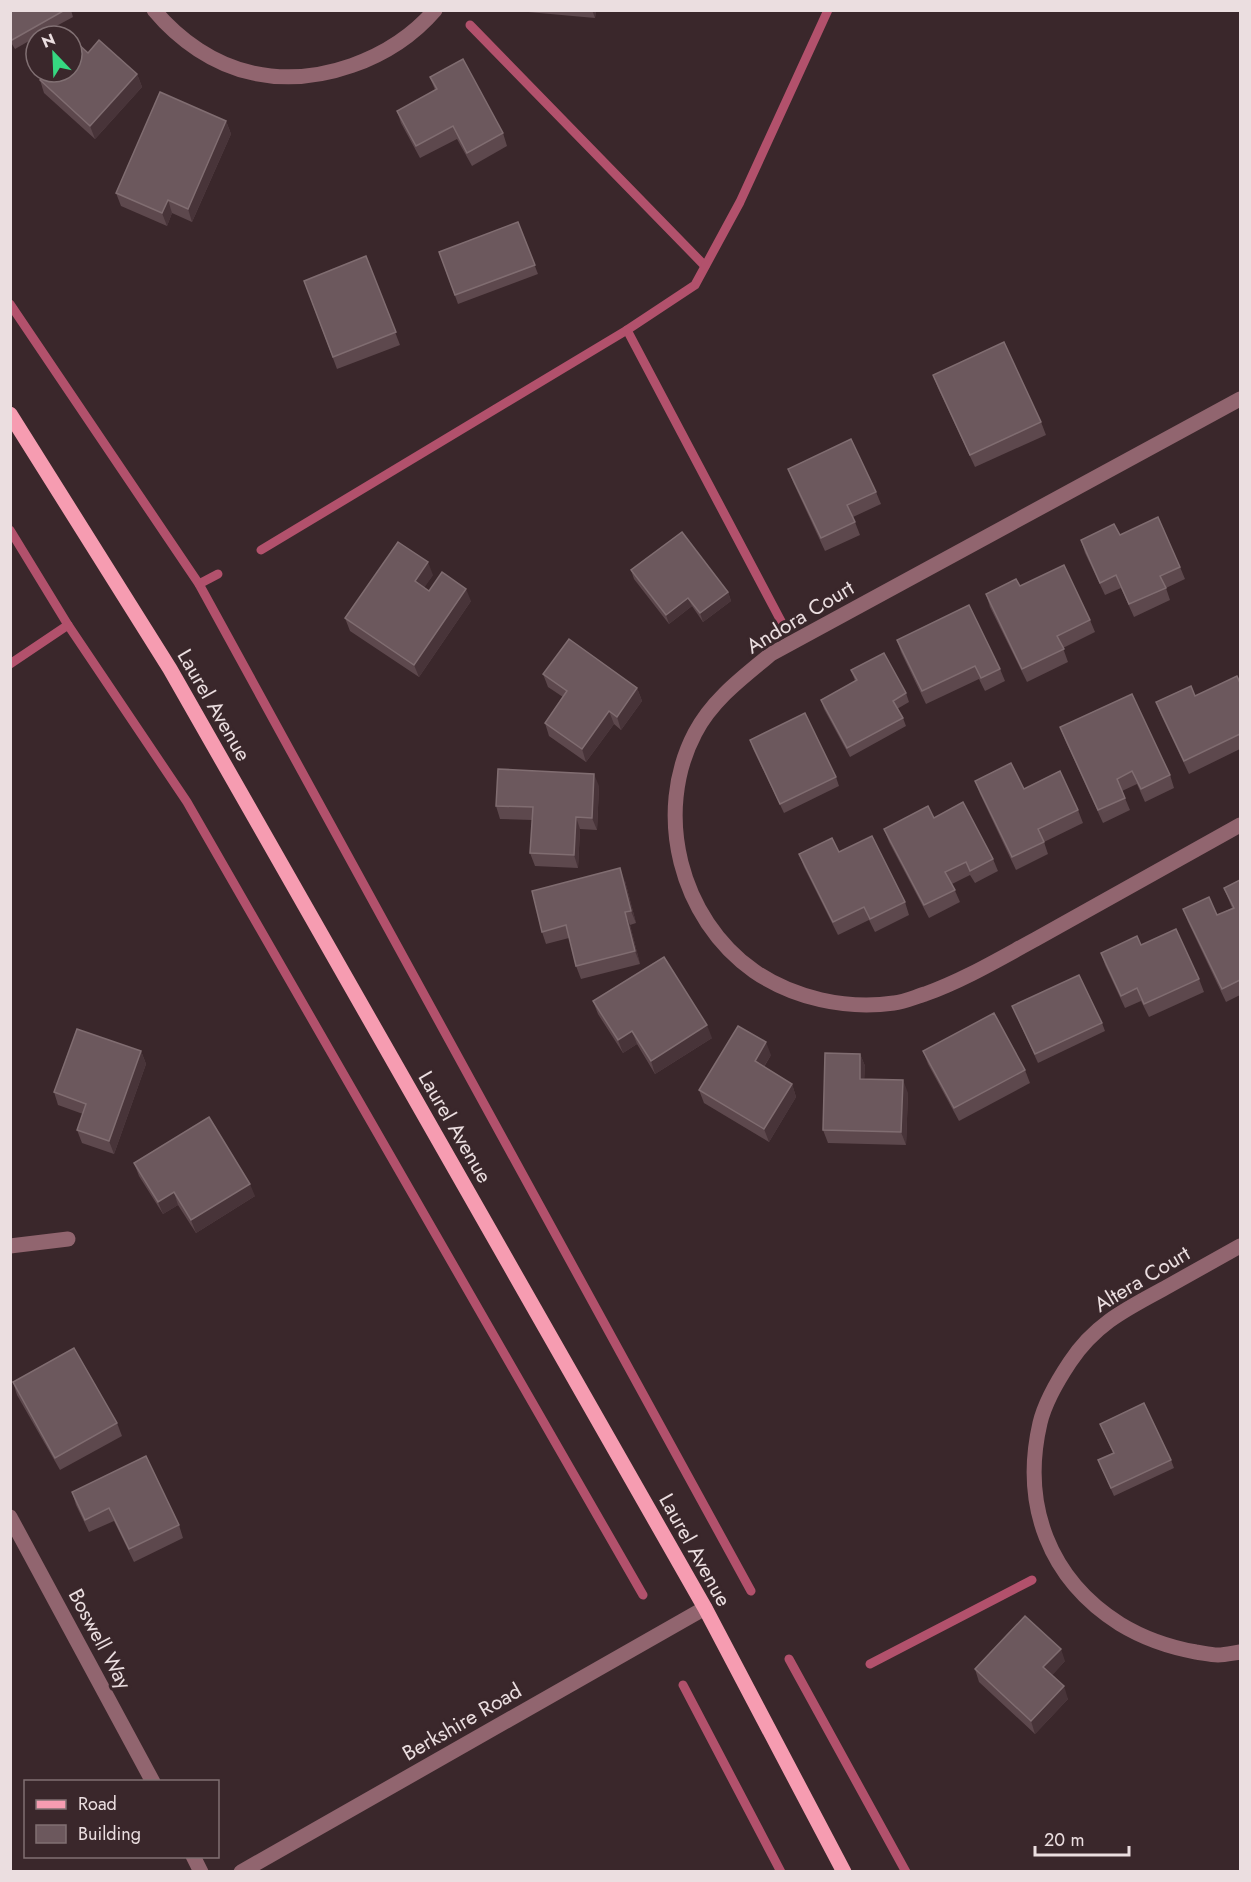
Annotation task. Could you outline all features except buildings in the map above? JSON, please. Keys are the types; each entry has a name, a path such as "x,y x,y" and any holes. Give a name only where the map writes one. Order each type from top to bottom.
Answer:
{"main road":[{"name":"Laurel Avenue","path":"10,414 170,669 705,1608 844,1872"}],"street":[{"path":"154,10 169,28 198,50 224,63 253,73 284,76 317,74 356,64 390,48 422,25 435,10"},
{"name":"Andora Court","path":"1240,399 771,654 726,692 708,712 695,733 687,751 675,795 674,822 676,844 690,890 704,915 733,953 754,970 804,996 869,1005 896,1003 949,985 1240,825"},
{"path":"10,1246 68,1239"},
{"name":"Altera Court","path":"1240,1246 1117,1314 1091,1335 1071,1361 1052,1392 1040,1422 1035,1458 1036,1492 1046,1538 1054,1557 1088,1601 1134,1633 1172,1648 1216,1655 1240,1652"},
{"name":"Boswell Way","path":"10,1516 152,1780"},
{"name":"Berkshire Road","path":"241,1872 705,1608"},
{"path":"194,1858 201,1872"}],"waterway":[{"path":"261,550 627,330 695,285 740,202 828,10"},
{"path":"470,25 705,266"},
{"path":"10,304 199,584 751,1591"},
{"path":"627,330 781,621"},
{"path":"10,530 68,625 187,802 643,1595"},
{"path":"199,584 218,574"},
{"path":"10,664 68,625"},
{"path":"870,1664 1032,1580"},
{"path":"789,1659 906,1872"},
{"path":"683,1685 781,1872"}]}
